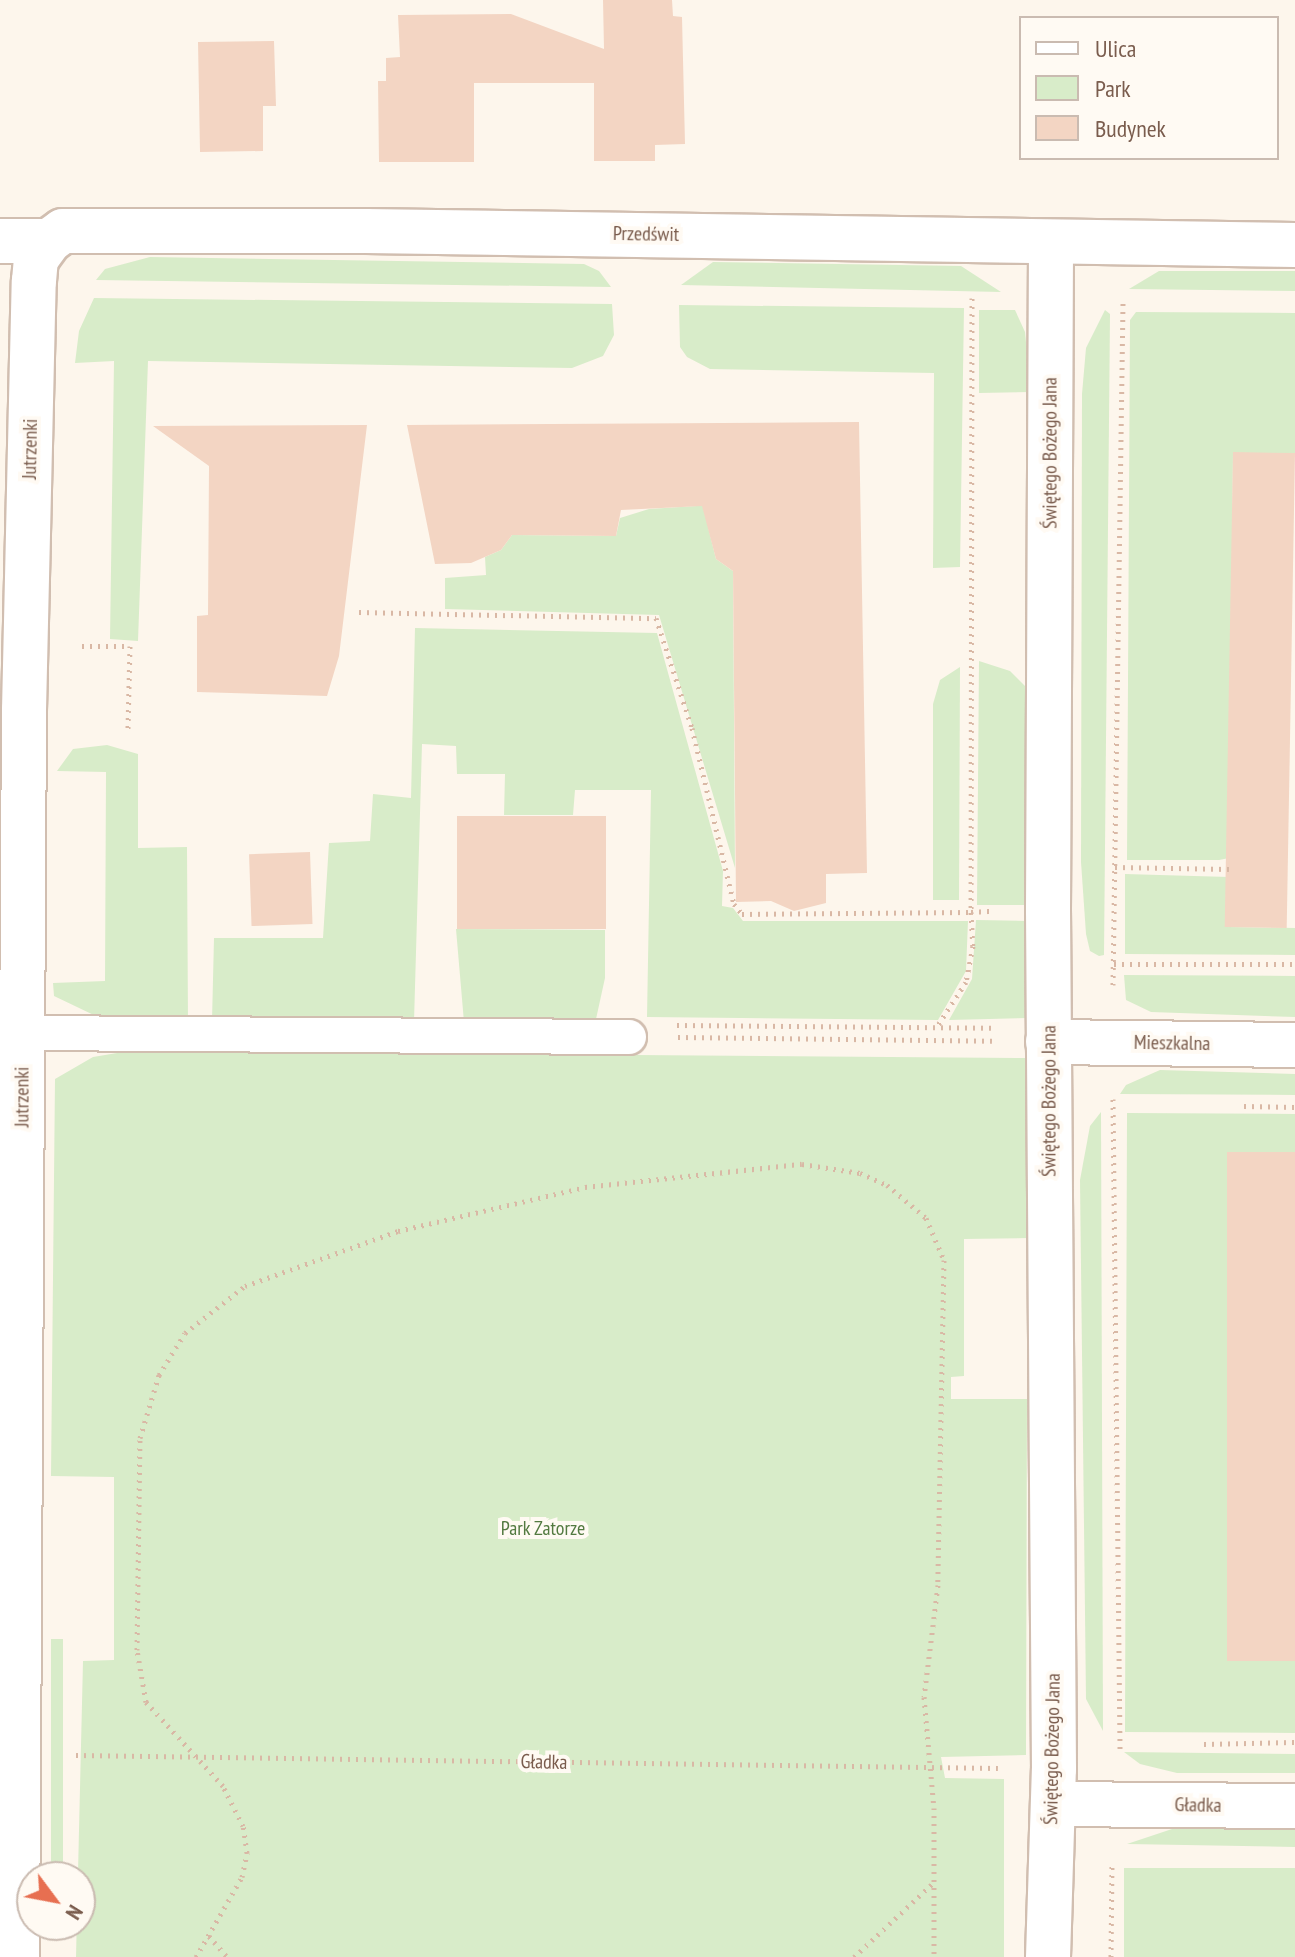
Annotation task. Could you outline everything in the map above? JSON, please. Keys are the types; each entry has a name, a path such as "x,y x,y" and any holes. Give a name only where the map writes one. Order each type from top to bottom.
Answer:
{"street":[{"name":"Przedświt","path":"0,241 49,241 63,231 366,231 1051,245 1295,245"},
{"name":"Jutrzenki","path":"17,1957 9,1797 10,1333 22,1033 34,281 36,259 49,241"},
{"name":"Świętego Bożego Jana","path":"1048,1957 1053,1804 1048,1034 1051,245"},
{"name":"Mieszkalna","path":"1048,1034 1111,1042 1295,1045"},
{"name":"Gładka","path":"1053,1804 1295,1806"}],"lane":[{"path":"22,1033 629,1037"}],"path":[{"path":"936,1028 966,982 973,946 972,298"},
{"path":"1111,1957 1110,1804 1120,1746 1111,1042 1123,298"},
{"path":"359,612 656,618 692,728 734,904 742,914 1048,910"},
{"path":"1115,867 1229,869"},
{"path":"1114,964 1295,964"},
{"path":"629,1037 639,1024 936,1028 1048,1034"},
{"path":"629,1037 1048,1034"},
{"path":"196,1957 232,1902 247,1853 235,1807 196,1757 146,1702 140,1689 137,1599 142,1428 166,1363 201,1315 245,1286 343,1247 522,1200 694,1172 802,1164 860,1173 887,1185 926,1218 944,1260 938,1585 925,1666 931,1767 934,1957"},
{"name":"Gładka","path":"71,1755 1003,1768"},
{"path":"854,1957 934,1882"},
{"path":"209,1936 227,1957"}],"green space":[{"path":"150,257 584,264 599,271 611,287 96,280 105,269"},
{"path":"713,262 961,266 1001,292 681,285"},
{"path":"1159,271 1295,271 1295,291 1129,289"},
{"path":"94,298 612,304 614,335 603,356 572,368 148,361 138,641 110,639 114,361 75,363 79,331"},
{"path":"679,305 964,308 960,567 933,568 934,373 710,369 687,357 680,347"},
{"path":"979,310 1015,310 1025,332 1031,392 979,393"},
{"path":"1105,310 1110,314 1104,955 1099,956 1090,951 1086,934 1081,862 1082,394 1086,348"},
{"path":"1136,312 1295,313 1295,453 1233,453 1229,858 1219,860 1127,860 1130,320"},
{"path":"728,504 708,527 716,559 733,571 735,868 659,615 445,609 445,578 486,575 485,557 501,550 512,535 616,536 620,518 649,509"},
{"path":"415,628 657,633 723,871 722,906 733,908 743,921 968,921 966,971 938,1020 647,1017 651,790 575,790 573,815 504,815 505,774 457,774 456,746 422,744 414,1022 212,1021 214,938 323,938 329,843 370,841 373,794 411,798"},
{"path":"979,661 1010,671 1032,693 1027,905 977,905"},
{"path":"960,667 959,900 933,900 933,704 940,680"},
{"path":"107,745 138,754 138,848 187,847 188,1021 100,1018 54,996 53,983 105,981 106,772 57,771 73,749"},
{"path":"1125,874 1229,877 1229,927 1295,928 1295,955 1125,954"},
{"path":"976,920 1029,921 1028,1018 949,1020 972,979"},
{"path":"456,929 605,930 605,978 596,1019 464,1022"},
{"path":"1124,975 1295,976 1295,1017 1151,1012 1126,1000"},
{"name":"Park Zatorze","path":"129,1051 1027,1058 1028,1238 964,1239 964,1376 951,1377 951,1399 1027,1399 1026,1755 941,1757 945,1778 1004,1779 1004,1957 76,1957 76,1941 96,1941 96,1861 78,1861 83,1661 114,1660 114,1477 51,1476 55,1079 93,1057"},
{"path":"1160,1070 1295,1074 1295,1095 1120,1094 1126,1085"},
{"path":"1101,1112 1103,1731 1086,1699 1080,1180 1090,1126"},
{"path":"1127,1113 1295,1114 1295,1152 1227,1152 1227,1660 1295,1661 1295,1733 1125,1732"},
{"path":"51,1639 63,1639 63,1861 51,1861"},
{"path":"1124,1752 1295,1754 1295,1773 1177,1773 1140,1764"},
{"path":"1181,1826 1295,1828 1295,1847 1127,1844"},
{"path":"1124,1868 1295,1868 1295,1957 1124,1957"}],"building":[{"path":"603,0 672,0 673,16 682,17 685,144 655,145 655,161 594,161 594,83 474,83 474,162 379,162 378,81 386,81 386,58 400,57 398,15 511,14 604,49"},
{"path":"274,41 276,106 263,106 263,151 200,152 198,42"},
{"path":"859,422 867,873 826,874 826,903 794,911 771,901 736,902 733,571 716,559 702,506 621,510 616,536 512,535 501,550 471,563 435,564 407,425"},
{"path":"367,425 339,656 327,696 197,692 197,616 208,615 209,466 153,426"},
{"path":"1233,452 1295,453 1287,928 1225,927"},
{"path":"457,816 606,816 606,929 457,929"},
{"path":"310,852 313,924 252,926 249,854"},
{"path":"1227,1152 1295,1152 1295,1661 1227,1661"}]}
